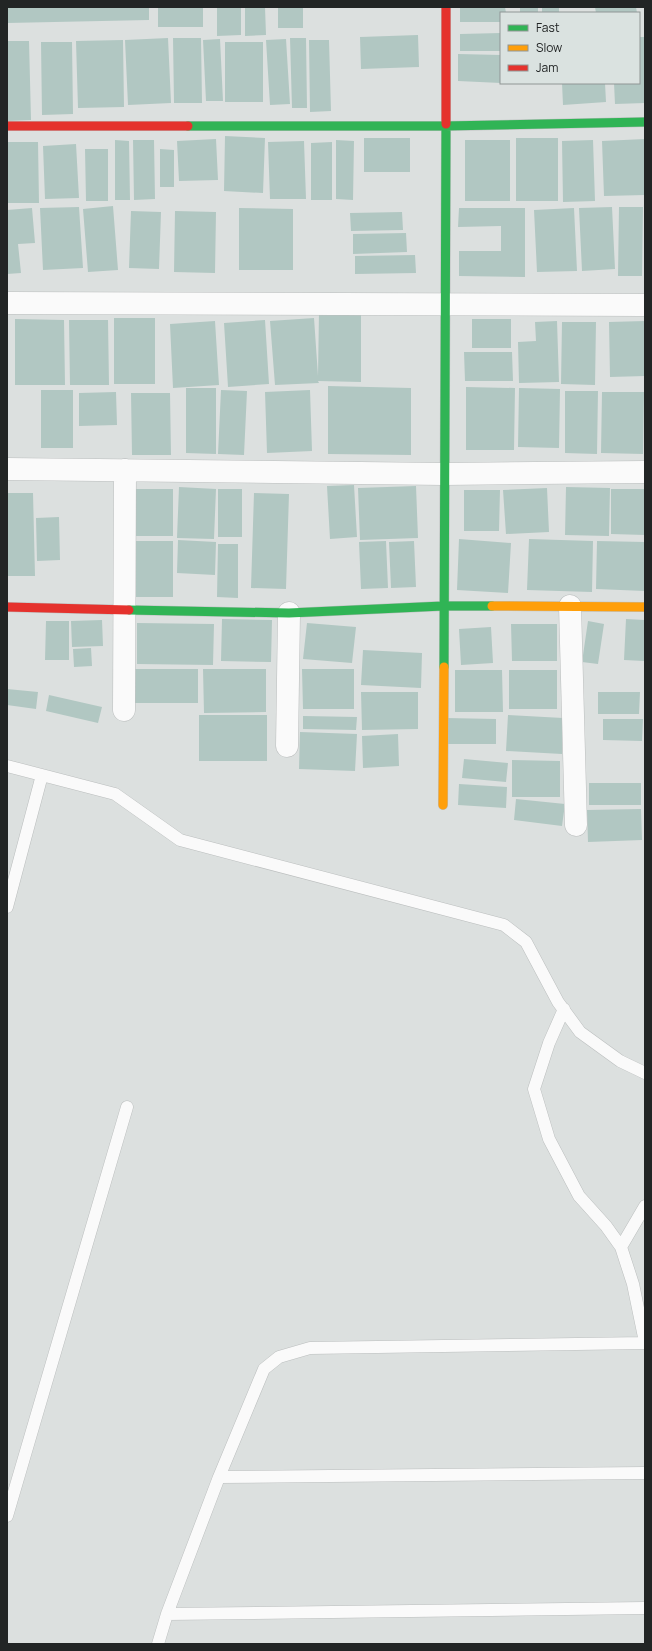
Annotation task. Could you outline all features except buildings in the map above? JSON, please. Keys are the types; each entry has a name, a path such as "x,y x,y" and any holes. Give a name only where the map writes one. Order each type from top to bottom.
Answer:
{"street":[{"path":"443,805 446,7"},
{"path":"7,126 445,126 645,122"},
{"path":"7,303 645,305"},
{"path":"7,469 444,474 645,472"},
{"path":"124,710 125,470"},
{"path":"7,607 289,613 443,606 645,607"},
{"path":"570,606 576,825"},
{"path":"287,746 289,613"}],"lane":[{"path":"7,766 115,794 180,840 504,924 526,942 564,1009 580,1032 620,1061 645,1073"},
{"path":"7,907 42,775"},
{"path":"158,1644 167,1614 219,1477 264,1369 279,1356 310,1348 645,1343 633,1284 621,1247 606,1226 579,1196 549,1139 534,1089 549,1043 564,1009"},
{"path":"7,1516 127,1107"},
{"path":"621,1247 645,1206"},
{"path":"219,1477 645,1473"},
{"path":"167,1614 645,1608"}],"traffic: fast":[{"path":"188,126 445,126 645,122"},
{"path":"444,667 446,124"},
{"path":"129,610 289,613 443,606 492,606"}],"traffic: slow":[{"path":"492,606 645,607"},
{"path":"443,805 444,667"}],"traffic: jam":[{"path":"446,7 446,124"},
{"path":"7,126 188,126"},
{"path":"7,607 129,610"}]}
